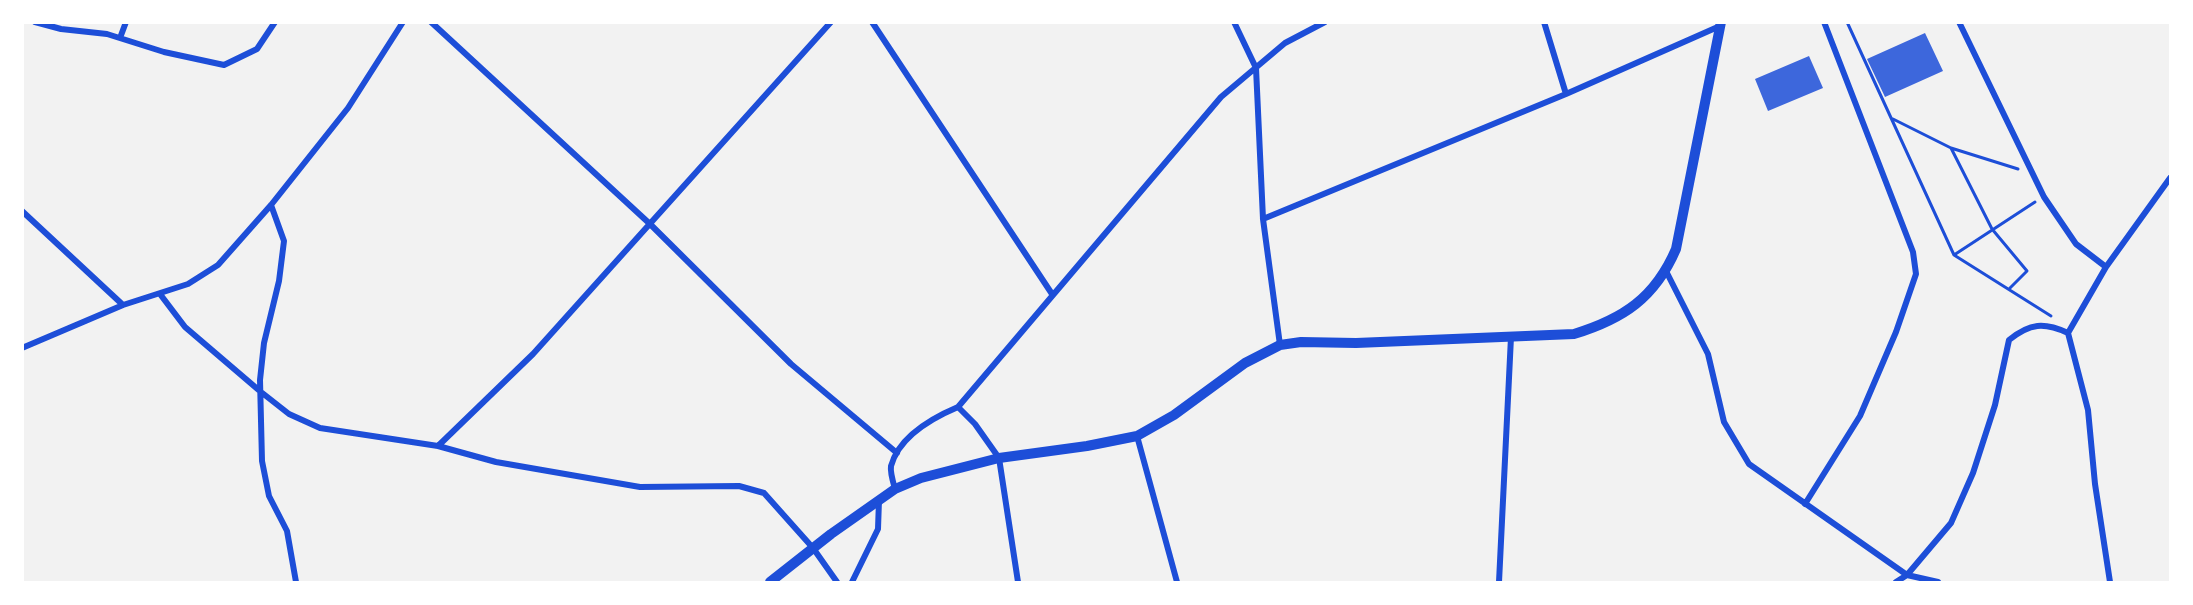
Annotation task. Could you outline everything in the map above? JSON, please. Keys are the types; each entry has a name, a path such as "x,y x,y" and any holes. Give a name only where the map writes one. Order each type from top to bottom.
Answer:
{"street":[{"path":"35,22 120,38 164,52 224,65 257,49 275,22"},
{"path":"120,38 126,22"},
{"path":"22,348 123,305 188,284 218,265 271,205 348,108 403,22"},
{"path":"431,22 650,224 791,364 897,453"},
{"path":"438,446 533,354 831,22"},
{"path":"872,22 1052,294"},
{"path":"1234,22 1256,68 1263,219 1280,345"},
{"path":"895,489 890,468 897,453 924,424 958,407 1221,97 1285,44 1325,22"},
{"path":"1544,22 1566,93"},
{"path":"1805,504 1860,416 1896,332 1916,274 1913,252 1824,22"},
{"path":"1959,22 2044,197 2076,244 2106,267"},
{"path":"1263,219 1566,93 1721,24"},
{"path":"770,582 895,489 921,478 999,458 1087,446 1137,436 1174,414 1245,363 1280,345 1301,342 1574,334 1604,325 1629,310 1647,295 1666,271 1677,249 1721,24"},
{"path":"2110,582 2095,484 2088,411 2070,331 2106,267 2170,178"},
{"path":"271,205 284,241 279,282 264,343 261,392 262,461 269,496 287,531 296,582"},
{"path":"22,211 123,305"},
{"path":"1666,271 1708,354 1724,422 1749,464 1907,575 1938,582"},
{"path":"160,294 185,327 261,392 289,414 320,428 438,446 496,462 640,487 739,486 764,493 813,548 837,582"},
{"path":"1896,582 1907,575 1951,523 1973,473 1995,405 2008,340 2022,329 2048,324 2070,331"},
{"path":"1499,582 1511,337"},
{"path":"958,407 975,424 999,458 1018,582"},
{"path":"1137,436 1177,582"},
{"path":"852,582 878,529 879,500"}],"path":[{"path":"1848,22 1954,255 2010,288 2070,331"},
{"path":"1892,119 1951,148 2032,173"},
{"path":"1951,148 1992,229 2027,271 2010,288"},
{"path":"1954,255 2044,197"}],"building":[{"path":"1925,33 1943,71 1885,97 1867,59"},
{"path":"1809,56 1823,88 1768,111 1755,79"}]}
